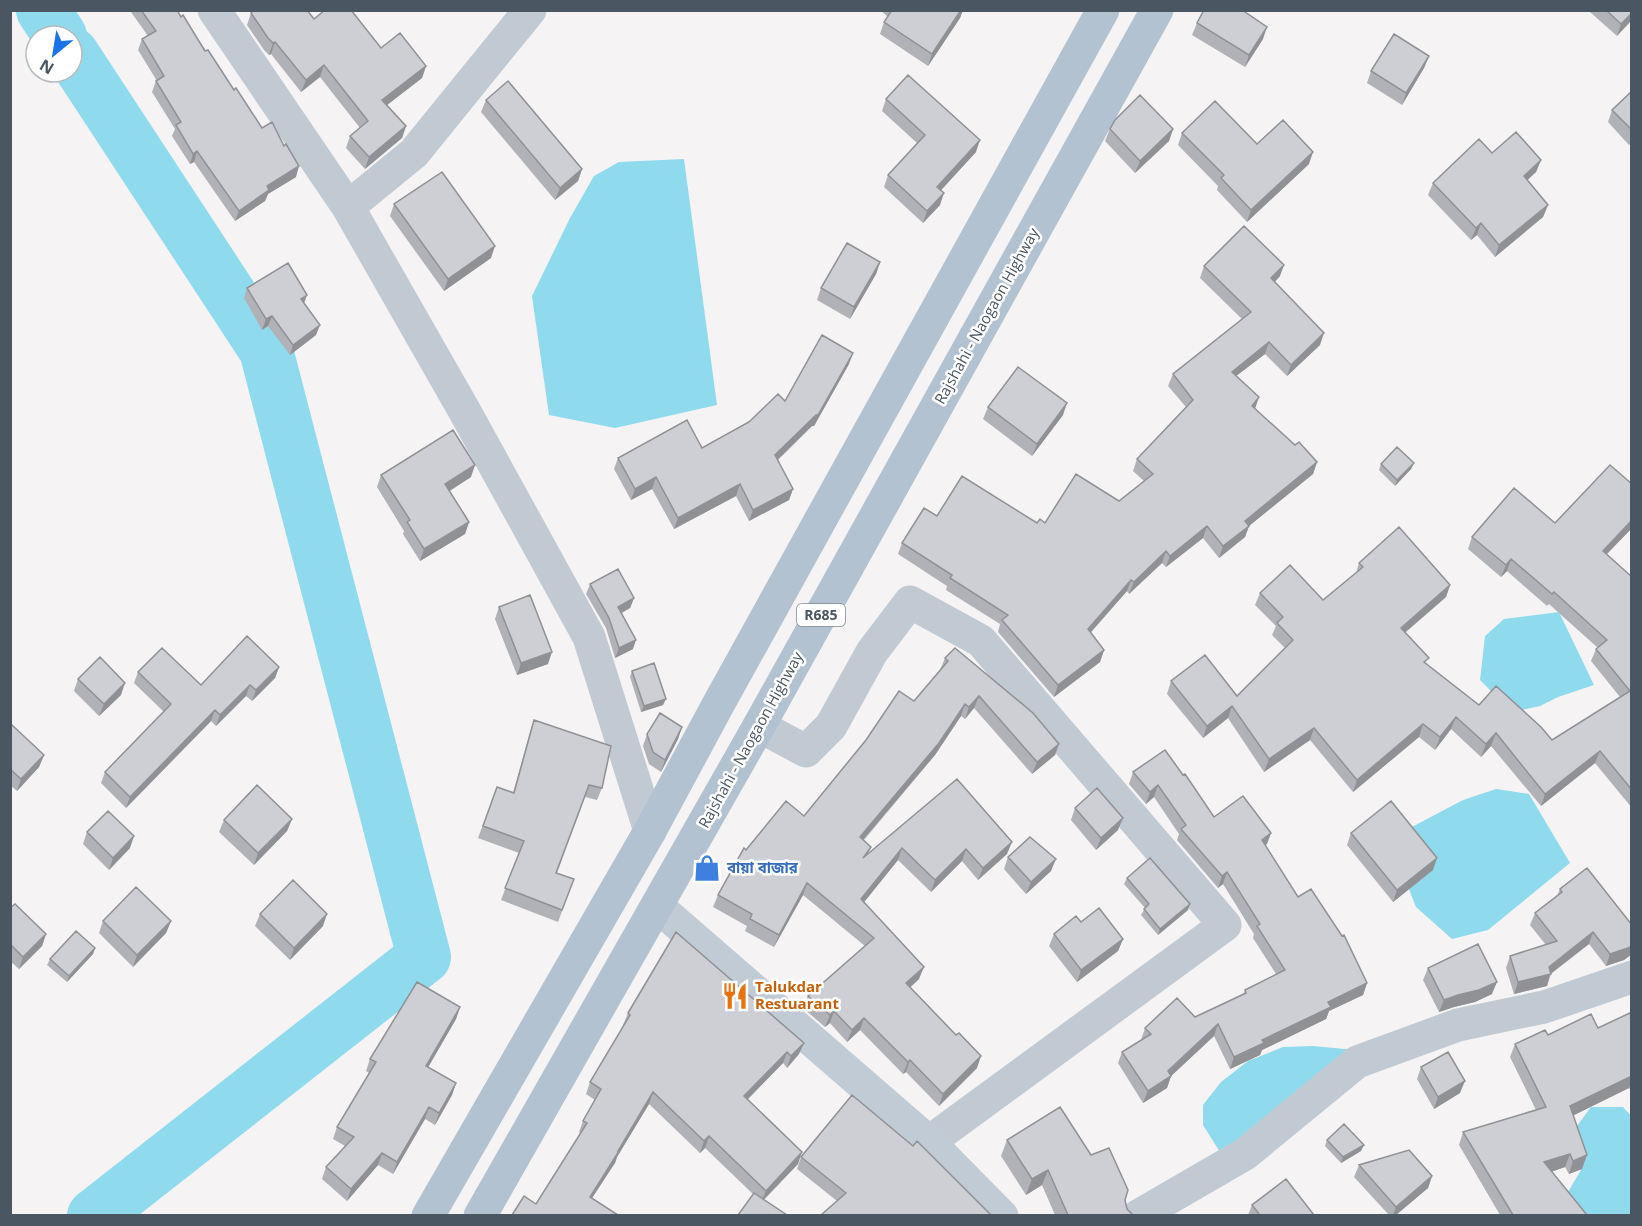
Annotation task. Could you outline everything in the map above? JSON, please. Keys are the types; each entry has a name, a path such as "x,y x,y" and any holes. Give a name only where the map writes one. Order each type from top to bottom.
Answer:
{"main road":[{"name":"R685","path":"428,1215 650,831 1103,10"},
{"name":"Rajshahi - Naogaon Highway","path":"480,1215 759,726 1157,10"},
{"path":"841,483 882,504"},
{"path":"657,906 929,1142 1002,1215"}],"street":[{"path":"214,10 348,207 464,410 589,637 650,831"},
{"path":"348,207 414,153 530,10"},
{"path":"759,726 806,751 831,726 872,652 910,603 981,641 1225,925 929,1142"},
{"path":"1138,1215 1245,1154 1357,1062 1458,1025 1544,1007 1632,977"}],"water":[{"path":"684,159 717,405 615,428 549,415 532,296 570,218 594,176 619,162"},
{"path":"1559,612 1594,685 1558,697 1540,706 1512,712 1480,680 1485,636 1504,619"},
{"path":"1496,789 1529,794 1570,863 1488,930 1452,939 1416,907 1397,859 1410,828 1463,800"},
{"path":"1313,1046 1355,1050 1317,1109 1220,1152 1203,1125 1203,1105 1221,1082 1248,1061 1283,1047"},
{"path":"1591,1107 1623,1107 1631,1116 1631,1215 1564,1215 1559,1207 1581,1170 1577,1126"}],"building":[{"path":"141,10 177,10 181,17 183,15 205,51 208,50 262,128 272,122 284,146 286,144 299,166 267,186 269,190 239,211 197,151 193,154 176,125 181,122 156,81 164,76 142,39 156,31"},
{"path":"254,10 307,10 314,19 325,10 351,10 381,48 400,33 426,66 382,100 406,126 369,157 350,136 368,121 324,65 306,80 275,42 273,43 268,38 251,13"},
{"path":"892,10 961,10 932,54 884,22"},
{"path":"1204,10 1242,10 1267,27 1249,55 1197,23"},
{"path":"1606,10 1632,10 1632,13 1621,24"},
{"path":"1394,34 1429,56 1406,93 1371,71"},
{"path":"908,75 980,140 937,187 944,193 927,211 888,175 925,135 886,99"},
{"path":"508,81 582,169 560,188 486,100"},
{"path":"1632,91 1632,130 1612,110"},
{"path":"1140,95 1173,129 1140,161 1110,129 1115,120"},
{"path":"1215,101 1257,144 1283,120 1313,152 1251,210 1221,178 1224,175 1182,133"},
{"path":"1516,132 1541,160 1524,176 1548,205 1499,245 1481,223 1476,228 1433,183 1479,139 1492,153"},
{"path":"442,172 495,246 448,279 394,204"},
{"path":"1244,226 1284,265 1271,278 1324,333 1291,365 1269,342 1232,372 1259,397 1252,406 1295,445 1299,442 1317,462 1245,521 1249,526 1223,546 1207,526 1170,556 1166,551 1134,582 1131,580 1088,629 1104,650 1058,685 1002,620 1008,615 950,578 952,575 902,543 924,508 937,516 962,476 1037,523 1040,519 1045,523 1076,474 1119,501 1153,474 1137,459 1193,400 1173,374 1251,312 1204,266"},
{"path":"847,243 880,262 854,307 821,288"},
{"path":"288,263 307,295 301,299 320,325 293,345 272,316 266,319 247,288"},
{"path":"822,335 853,353 818,415 775,455 793,489 753,510 740,484 678,518 656,477 635,489 618,458 687,420 702,448 749,422 778,394 785,401"},
{"path":"1018,367 1067,403 1037,444 988,407"},
{"path":"453,430 475,465 445,484 469,522 424,549 407,522 410,520 381,475"},
{"path":"1397,447 1414,463 1397,480 1381,464"},
{"path":"1610,465 1632,484 1632,520 1603,551 1632,577 1632,790 1600,751 1545,794 1496,733 1486,744 1456,717 1440,737 1423,724 1357,780 1314,728 1269,759 1232,706 1207,726 1171,681 1205,655 1237,696 1293,640 1277,623 1283,617 1260,593 1290,565 1323,600 1363,567 1359,563 1399,527 1450,585 1401,628 1429,658 1424,662 1479,705 1496,686 1552,740 1630,691 1596,649 1607,640 1554,592 1552,594 1511,559 1506,565 1472,537 1514,488 1555,523"},
{"path":"618,569 634,598 618,607 636,640 619,648 609,618 590,584"},
{"path":"530,595 552,652 521,663 499,607"},
{"path":"247,636 279,667 256,690 250,685 220,715 215,710 130,797 105,772 171,704 138,672 162,648 201,685"},
{"path":"955,648 1033,713 1059,744 1037,762 979,696 969,707 965,704 939,743 860,837 871,847 863,858 957,779 1012,842 983,868 966,849 935,880 902,848 861,899 924,967 906,983 956,1035 959,1033 981,1056 943,1094 864,1018 852,1030 834,1011 830,1015 808,996 874,938 807,883 779,935 750,919 752,914 718,895 744,848 746,850 786,801 804,816 866,740 899,691 914,701 948,661 945,658"},
{"path":"100,657 125,683 104,704 78,679"},
{"path":"654,663 666,699 644,706 632,671"},
{"path":"660,713 682,727 665,760 653,752 647,734"},
{"path":"534,720 611,746 602,788 589,785 556,873 574,879 562,910 505,888 524,841 483,826 497,787 514,793"},
{"path":"12,725 44,755 21,779 10,769 10,727"},
{"path":"1165,750 1183,775 1185,774 1214,817 1243,796 1271,833 1262,840 1298,897 1311,889 1342,936 1344,935 1367,983 1328,1002 1331,1007 1262,1040 1264,1043 1234,1057 1218,1024 1168,1071 1171,1076 1148,1091 1122,1052 1151,1034 1145,1028 1177,998 1195,1017 1246,993 1245,990 1285,970 1257,926 1260,924 1227,872 1222,876 1181,829 1186,825 1158,785 1150,792 1133,772"},
{"path":"257,785 292,819 258,853 224,820"},
{"path":"1097,788 1123,818 1101,838 1075,808"},
{"path":"1391,801 1437,858 1397,890 1351,833"},
{"path":"108,811 134,836 113,858 87,832"},
{"path":"1030,837 1056,859 1031,882 1008,857"},
{"path":"1150,858 1190,904 1160,929 1144,909 1149,904 1127,878"},
{"path":"1587,868 1632,925 1632,946 1610,954 1593,932 1549,967 1551,974 1518,982 1510,956 1557,941 1535,913"},
{"path":"293,880 327,914 294,948 260,914"},
{"path":"136,887 171,921 137,955 103,921"},
{"path":"15,904 46,934 23,957 10,944 10,908"},
{"path":"1099,908 1123,939 1081,970 1054,934 1076,916 1081,922"},
{"path":"76,931 95,948 69,976 50,959"},
{"path":"676,932 804,1043 791,1056 787,1052 744,1096 802,1152 766,1191 709,1136 704,1141 653,1092 590,1197 618,1215 512,1215 524,1196 536,1204 587,1123 583,1121 601,1089 590,1082"},
{"path":"1478,944 1497,982 1444,1000 1428,968"},
{"path":"417,982 460,1007 426,1066 456,1083 439,1113 429,1107 397,1162 382,1153 351,1189 326,1167 354,1137 337,1127 376,1062 370,1059"},
{"path":"1632,1012 1632,1076 1570,1106 1587,1155 1573,1161 1570,1154 1544,1162 1587,1215 1513,1215 1463,1132 1546,1107 1515,1044 1545,1030 1548,1035 1591,1014 1598,1028"},
{"path":"1448,1052 1465,1081 1438,1097 1421,1067"},
{"path":"852,1095 913,1146 917,1141 991,1215 821,1215 846,1193 801,1157"},
{"path":"1060,1107 1091,1155 1109,1148 1128,1190 1125,1200 1127,1209 1133,1215 1068,1215 1048,1170 1032,1179 1007,1140"},
{"path":"1344,1124 1364,1145 1343,1157 1327,1140"},
{"path":"1409,1150 1432,1176 1396,1207 1359,1165"},
{"path":"1286,1179 1314,1215 1260,1215 1252,1205"},
{"path":"754,1193 787,1215 738,1215"}],"waterway":[{"path":"43,10 52,24"},
{"path":"84,72 266,350 424,957 94,1216"}],"place":[{"name":"বায়া বাজার","path":"707,868"},
{"name":"Talukdar Restuarant","path":"735,996"}]}
